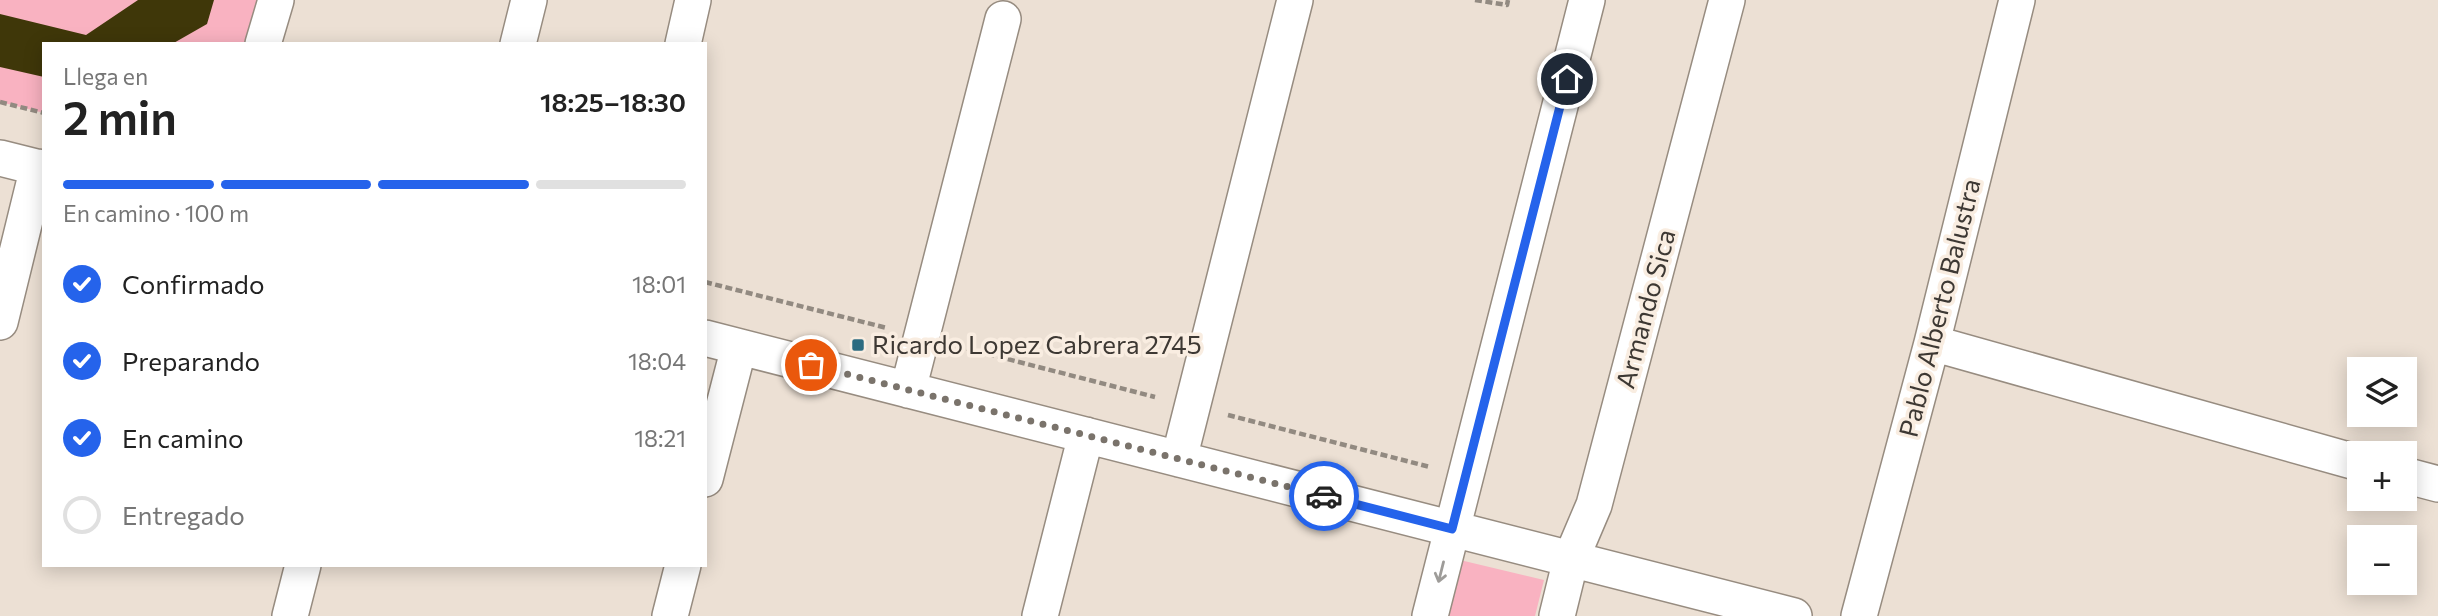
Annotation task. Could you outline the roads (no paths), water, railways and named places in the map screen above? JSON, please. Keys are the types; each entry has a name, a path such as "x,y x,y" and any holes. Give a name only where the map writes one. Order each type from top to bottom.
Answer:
{"street":[{"path":"265,42 276,0"},
{"path":"519,42 530,0"},
{"path":"683,42 693,0"},
{"path":"1179,459 1295,0"},
{"path":"1430,616 1587,0"},
{"name":"Armando Sica","path":"1557,616 1572,559 1594,505 1727,0"},
{"name":"Pablo Alberto Balustra","path":"1859,616 1932,343 2017,0"},
{"path":"908,390 1003,19"},
{"path":"0,158 41,168 0,322"},
{"path":"707,339 1794,616"},
{"path":"1932,343 2347,460"},
{"path":"707,471 739,347"},
{"path":"1040,616 1086,435"},
{"path":"2417,478 2438,484"},
{"path":"290,616 302,567"},
{"path":"670,616 682,567"}],"place":[{"name":"Ricardo Lopez Cabrera 2745","path":"858,345"}]}
